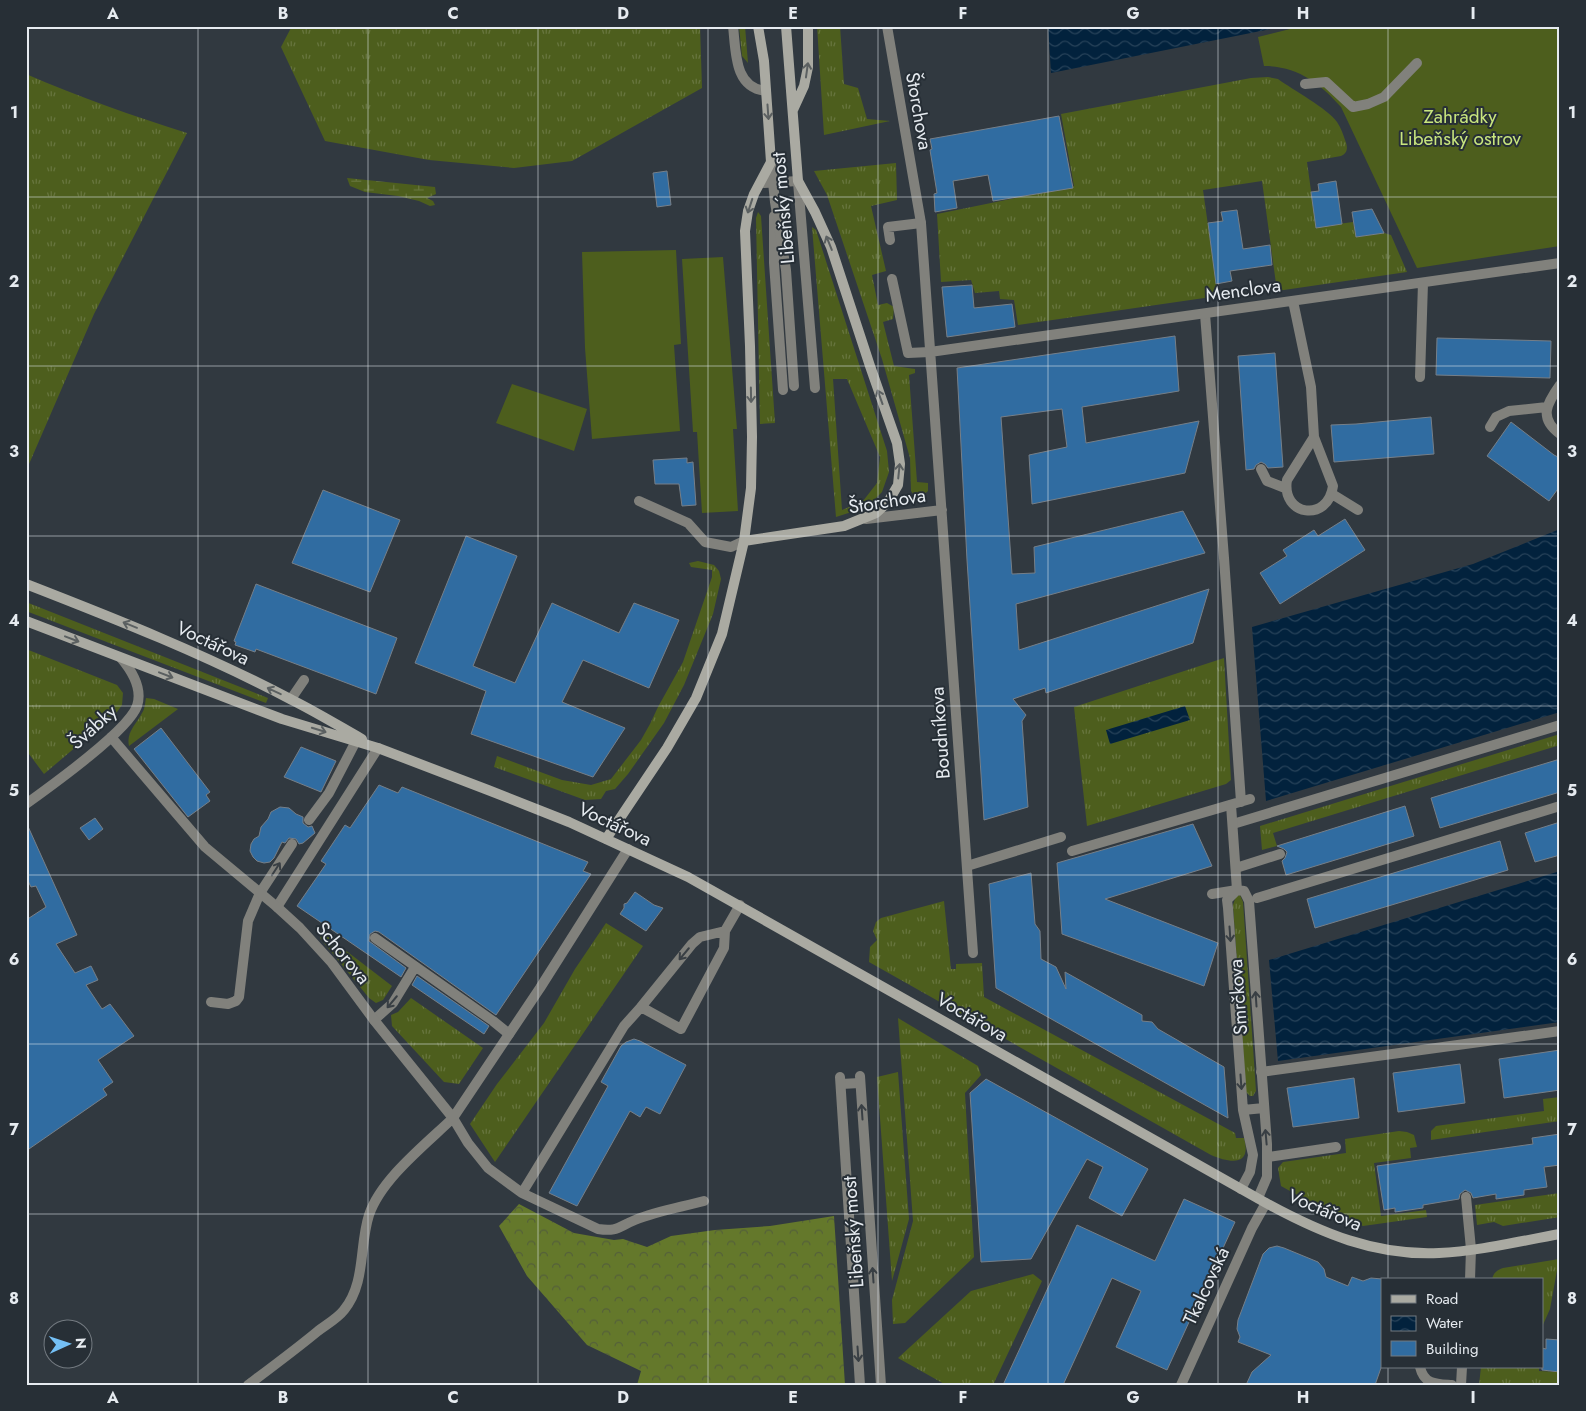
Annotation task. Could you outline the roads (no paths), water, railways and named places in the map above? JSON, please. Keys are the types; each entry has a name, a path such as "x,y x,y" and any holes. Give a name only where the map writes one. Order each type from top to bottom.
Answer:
{"main road":[{"name":"Libeňský most","path":"758,26 766,91 771,162"},
{"name":"Libeňský most","path":"786,26 798,181"},
{"path":"793,111 804,86 808,67 808,26"},
{"path":"606,839 667,748 696,698 722,634 730,607 744,541 751,488 750,346 745,231 748,211 754,194 771,162"},
{"path":"798,181 831,247 897,443 900,464 898,485 888,502 876,513 864,519"},
{"name":"Štorchova","path":"744,541 831,528 864,519"},
{"name":"Voctářova","path":"26,584 146,632 292,699 378,748"},
{"name":"Voctářova","path":"26,621 282,718 378,748 570,822 688,877 1262,1201 1318,1230 1356,1243 1405,1252 1439,1253 1560,1234"}],"street":[{"path":"733,26 741,77 750,86 760,91 766,91"},
{"name":"Štorchova","path":"864,519 942,510 921,223 886,26"},
{"path":"1305,84 1326,82 1353,107 1368,104 1384,97 1417,63"},
{"name":"Libeňský most","path":"771,162 774,202 786,270 794,386"},
{"path":"760,183 798,181"},
{"name":"Libeňský most","path":"798,181 815,388"},
{"path":"774,202 774,263 783,390"},
{"path":"890,240 888,227 921,223"},
{"name":"Menclova","path":"892,279 908,353 930,352 1560,263"},
{"path":"1420,377 1423,283"},
{"path":"1293,301 1311,387 1314,437 1332,480 1332,494 1324,506 1318,510 1303,510 1290,502 1285,488 1287,480 1314,437"},
{"name":"Smrčkova","path":"1205,314 1227,586 1241,802 1233,824 1237,890"},
{"path":"1560,385 1549,400 1547,407 1549,422 1553,429 1560,434"},
{"path":"1490,427 1496,417 1509,411 1547,407"},
{"path":"1261,469 1267,481 1285,488"},
{"path":"1332,494 1358,510"},
{"path":"639,502 688,523 705,542 731,547 744,541"},
{"name":"Boudníkova","path":"942,510 973,953"},
{"name":"Švábky","path":"26,804 111,737 138,705 139,691 136,680 129,667 121,658"},
{"path":"292,699 304,680"},
{"path":"1233,824 1560,725"},
{"name":"Schorova","path":"111,737 205,847 300,928 332,963 374,1020 453,1118 468,1143 488,1168 522,1193 598,1229 610,1231 622,1228 635,1220 704,1201"},
{"path":"309,820 329,793 356,741"},
{"path":"277,907 378,748"},
{"path":"1072,852 1241,802"},
{"path":"1257,898 1560,806"},
{"path":"967,866 1061,836"},
{"path":"211,1002 228,1004 236,1001 239,997 248,921 260,893 292,844"},
{"path":"248,1385 344,1310 355,1293 359,1278 364,1235 370,1214 379,1194 391,1178 453,1118 540,988 628,849"},
{"path":"1236,868 1280,854"},
{"path":"1212,894 1237,890"},
{"name":"Smrčkova","path":"1241,1189 1250,1172 1253,1155 1243,1110 1228,900 1231,894 1237,890 1244,891 1249,901 1268,1158 1267,1177 1262,1201"},
{"path":"641,1006 681,1029 724,948 725,931 740,905"},
{"path":"522,1193 624,1026 692,944 700,937 725,931"},
{"path":"375,938 493,1020 509,1034"},
{"path":"374,1020 393,1003 415,967"},
{"path":"1261,1072 1560,1031"},
{"name":"Libeňský most","path":"860,1385 840,1080 860,1079 881,1385"},
{"path":"1243,1110 1264,1108"},
{"path":"1268,1158 1336,1147"},
{"path":"1466,1198 1471,1249 1470,1278"},
{"name":"Tkalcovská","path":"1181,1385 1252,1228 1262,1201"},
{"path":"1420,1368 1423,1376 1429,1382 1452,1385"},
{"path":"1461,1385 1462,1368"}],"water":[{"path":"1048,26 1286,26 1051,73"},
{"path":"1560,529 1560,712 1266,801 1252,627 1473,564"},
{"path":"1185,706 1190,720 1110,744 1106,730"},
{"path":"1560,871 1560,1022 1278,1061 1269,960"}],"park label":[{"name":"Zahrádky Libeňský ostrov","path":"1460,127"}]}
